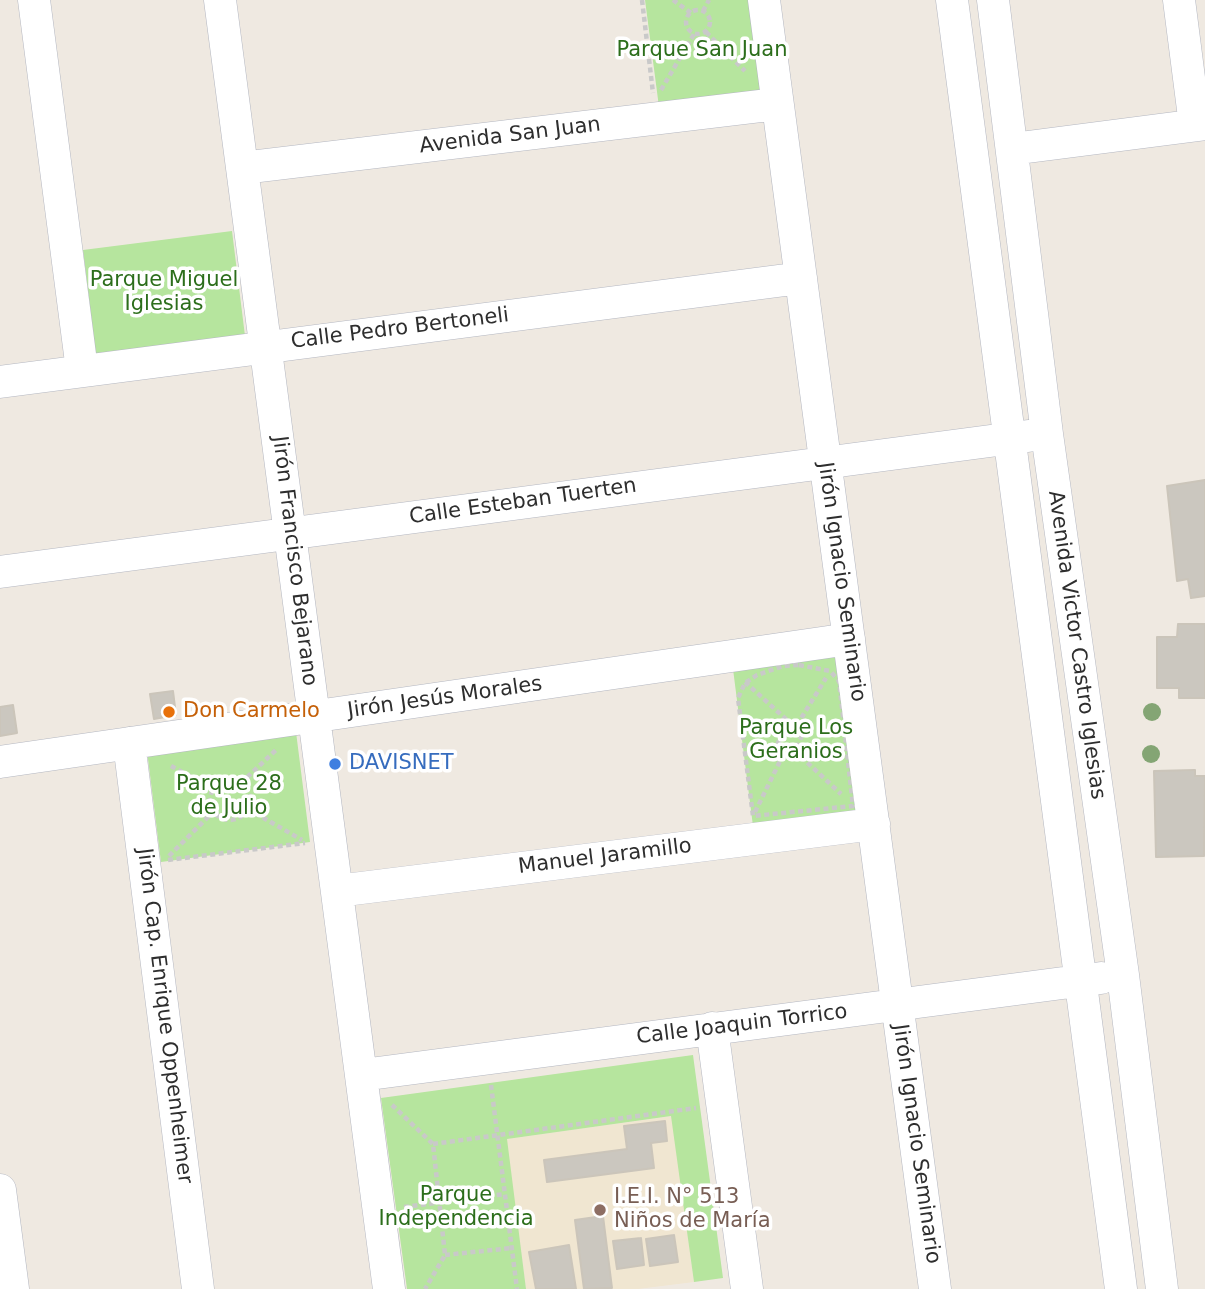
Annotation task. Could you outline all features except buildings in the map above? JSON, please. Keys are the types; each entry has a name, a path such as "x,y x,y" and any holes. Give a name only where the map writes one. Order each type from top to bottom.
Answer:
{"street":[{"path":"34,0 82,370"},
{"name":"Jirón Francisco Bejarano","path":"220,0 314,717 314,837 337,891 389,1289"},
{"name":"Jirón Ignacio Seminario","path":"764,0 849,639 863,815 898,1004 935,1289"},
{"name":"Avenida Victor Castro Iglesias","path":"952,0 1007,438 1121,1289"},
{"name":"Avenida Victor Castro Iglesias","path":"993,0 1047,434 1123,975 1162,1289"},
{"path":"1012,149 1200,125 1179,0"},
{"name":"Avenida San Juan","path":"242,168 777,104"},
{"name":"Calle Pedro Bertoneli","path":"0,382 801,278"},
{"name":"Calle Esteban Tuerten","path":"0,572 1047,434"},
{"name":"Jirón Jesús Morales","path":"0,762 314,717 742,670 849,639"},
{"name":"Jirón Cap. Enrique Oppenheimer","path":"129,743 198,1289"},
{"name":"Manuel Jaramillo","path":"337,891 754,827 863,815"},
{"name":"Calle Joaquin Torrico","path":"362,1075 1123,975"},
{"path":"712,1028 747,1289"},
{"path":"0,1190 13,1289"}],"path":[{"path":"642,0 654,102 694,34"},
{"path":"673,0 691,13 703,11"},
{"path":"703,11 709,0"},
{"path":"703,11 710,20 706,32"},
{"path":"691,13 686,24 694,34"},
{"path":"694,34 706,32"},
{"path":"706,32 777,104"},
{"path":"797,725 849,639"},
{"path":"742,670 757,675 783,666 807,666 830,671 839,681 863,815"},
{"path":"742,670 788,721 805,729 796,751"},
{"path":"742,670 738,698 754,827"},
{"path":"788,721 778,743 796,751 863,815"},
{"path":"754,827 787,747"},
{"path":"226,780 241,783 247,789 248,809 234,820 219,817 211,804 214,789 226,780"},
{"path":"248,809 314,837"},
{"path":"165,860 214,811"},
{"path":"754,827 863,815"},
{"path":"165,860 314,837"},
{"path":"163,847 165,860"},
{"path":"488,1058 517,1289"},
{"path":"362,1075 433,1144 445,1255 425,1289"},
{"path":"433,1144 722,1104"},
{"path":"379,1210 505,1194"},
{"path":"445,1255 512,1248"}],"shaded area":[{"name":"I.E.I. N° 513 Niños de María","path":"672,1116 694,1282 638,1289 526,1289 506,1139"}],"green space":[{"name":"Parque San Juan","path":"645,0 753,0 765,93 659,107"},
{"name":"Parque Miguel Iglesias","path":"232,231 245,336 96,355 83,250"},
{"name":"Parque Los Geranios","path":"839,656 858,813 753,826 733,669"},
{"name":"Parque 28 de Julio","path":"296,732 310,842 161,862 147,751"},
{"name":"Parque Independencia","path":"693,1055 723,1278 694,1282 671,1116 507,1139 526,1289 407,1289 381,1098"}],"place":[{"name":"Don Carmelo","path":"169,712"},
{"name":"DAVISNET","path":"335,764"},
{"name":"I.E.I. N° 513 Niños de María","path":"600,1210"}]}
